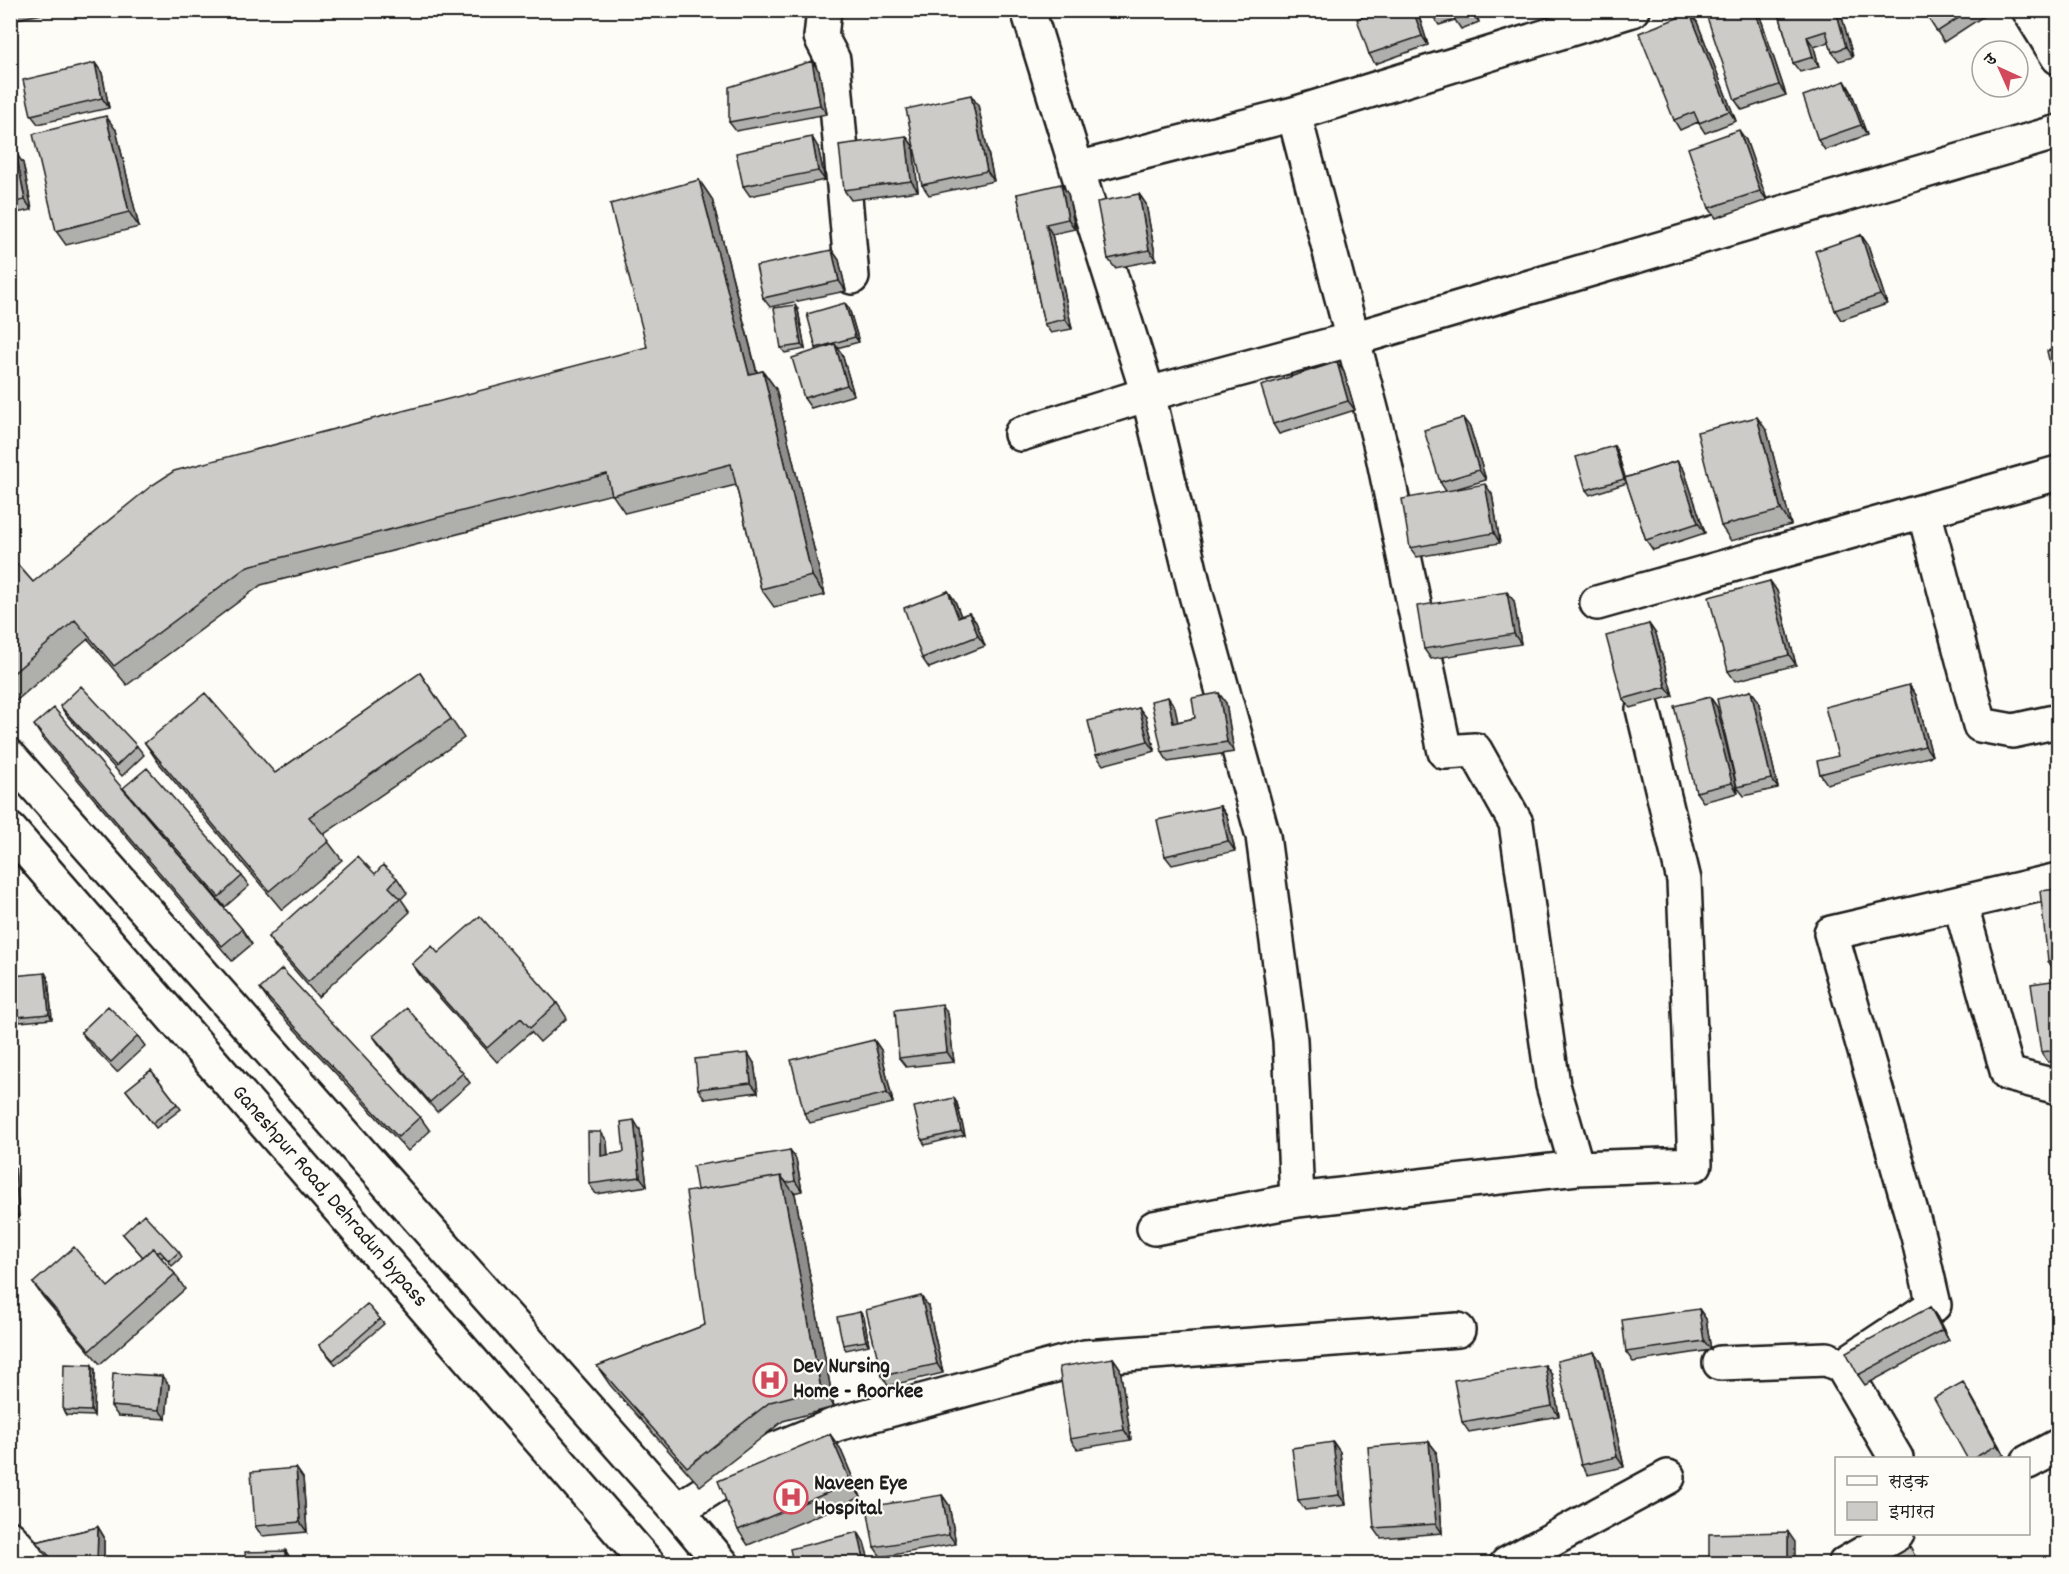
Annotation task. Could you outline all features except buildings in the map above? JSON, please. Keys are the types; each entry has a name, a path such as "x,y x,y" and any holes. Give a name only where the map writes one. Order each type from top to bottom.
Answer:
{"street":[{"path":"824,10 821,37 832,60 852,277"},
{"path":"1028,10 1148,394 1195,591 1263,836 1290,1040 1297,1200"},
{"path":"1077,168 1294,114 1632,10"},
{"path":"2029,10 2058,57"},
{"path":"1294,114 1382,451 1445,752 1475,750 1516,823 1553,1085 1577,1168"},
{"path":"1021,434 1148,394 1353,339 2058,132"},
{"path":"1597,603 2058,473"},
{"path":"1924,511 1980,725 2013,731 2058,721"},
{"path":"1154,1228 1297,1200 1577,1168 1695,1164 1684,880 1643,709"},
{"path":"10,757 677,1509 722,1563"},
{"name":"Ganeshpur Road, Dehradun bypass","path":"10,830 648,1563"},
{"path":"1842,1366 1934,1305 1918,1236 1831,933 2058,880"},
{"path":"1960,903 2008,1074 2058,1087"},
{"path":"677,1509 769,1452 837,1424 1085,1357 1458,1330"},
{"path":"1720,1363 1827,1359 1842,1366 1895,1457"},
{"path":"2030,1461 2058,1446"},
{"path":"1507,1563 1668,1477"},
{"path":"1845,1563 1894,1535"},
{"path":"10,1538 33,1563"}],"place":[{"name":"Dev Nursing Home - Roorkee","path":"770,1380"},
{"name":"Naveen Eye Hospital","path":"791,1497"}]}
